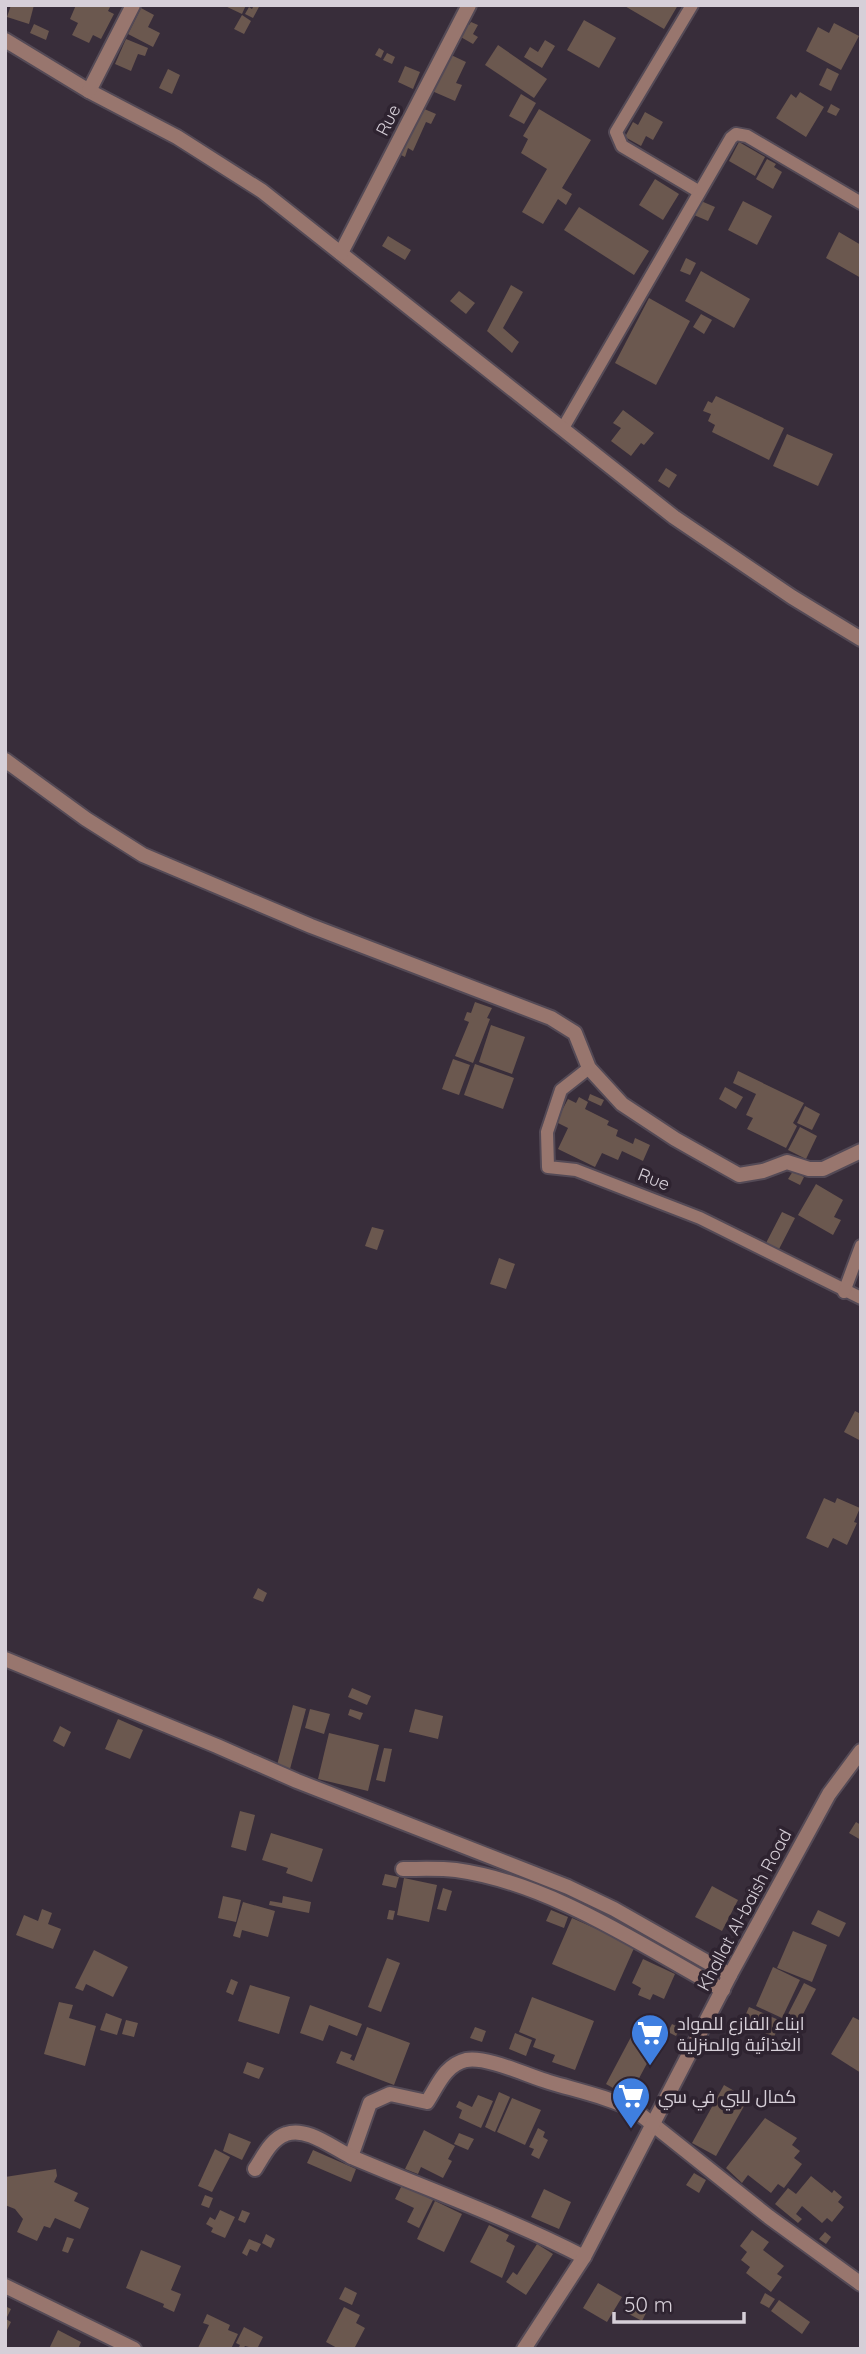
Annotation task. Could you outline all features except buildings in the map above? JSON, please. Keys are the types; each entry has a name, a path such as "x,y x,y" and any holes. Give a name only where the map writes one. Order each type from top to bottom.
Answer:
{"street":[{"path":"89,91 133,5"},
{"name":"Rue","path":"341,253 469,5"},
{"path":"692,5 617,132 622,146 698,191"},
{"path":"5,40 89,91 177,137 262,191 674,517 792,597 861,639"},
{"path":"563,428 698,191 724,147 736,134 747,136 861,203"},
{"path":"5,760 86,819 143,855 310,926 551,1018 575,1033 589,1068 622,1104 675,1139 739,1175 763,1171 788,1161 809,1169 823,1169 861,1150"},
{"name":"Rue","path":"589,1068 561,1090 547,1132 548,1167 576,1170 700,1218 844,1292 861,1298"},
{"path":"844,1292 861,1246"},
{"path":"5,1659 217,1745 297,1781 568,1886 730,1975"},
{"name":"Khallat Al-baish Road","path":"524,2349 584,2257 730,1975 829,1794 861,1751"},
{"path":"403,1869 455,1870 502,1880 562,1903 723,1990"},
{"path":"351,2157 370,2103 390,2094 428,2102 447,2070 467,2060 495,2064 616,2101 636,2110 769,2217 861,2284"},
{"path":"255,2169 273,2142 287,2133 303,2133 351,2157 533,2230 584,2257"},
{"path":"5,2286 134,2349"}],"place":[{"name":"ابناء الفازع للمواد الغذائية والمنزلية","path":"650,2067"},
{"name":"كمال للبي في سي","path":"631,2130"}]}
